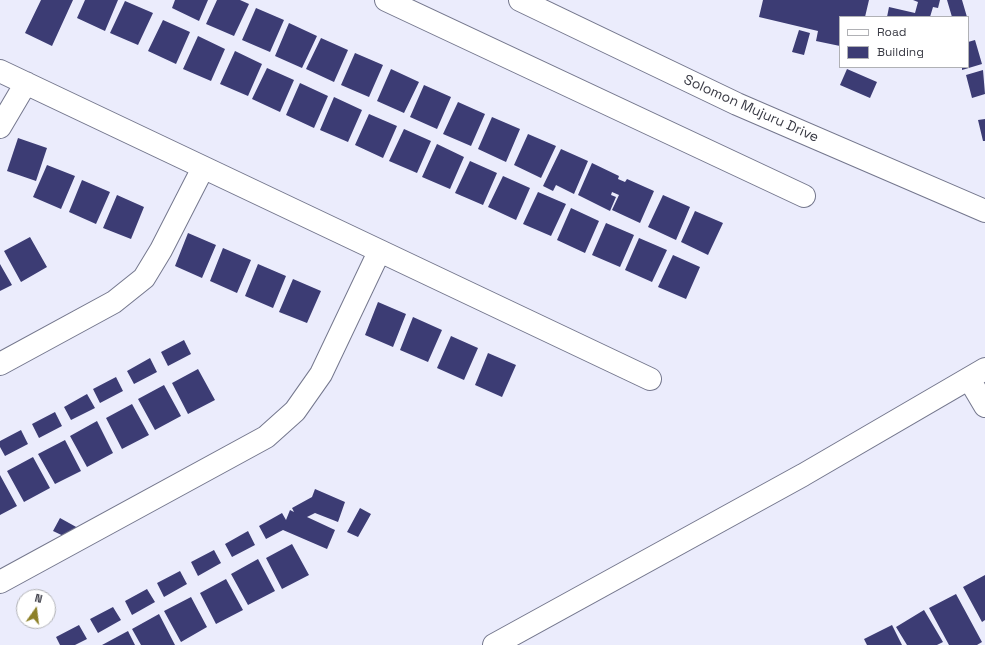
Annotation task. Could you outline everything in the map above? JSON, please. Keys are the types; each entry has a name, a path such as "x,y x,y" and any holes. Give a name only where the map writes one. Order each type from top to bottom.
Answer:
{"street":[{"path":"386,0 804,196"},
{"name":"Solomon Mujuru Drive","path":"520,0 737,104 985,211"},
{"path":"0,71 379,252 650,379"},
{"path":"0,127 26,83"},
{"path":"0,364 114,302 144,278 161,250 203,168"},
{"path":"0,582 266,437 295,411 321,374 379,252"},
{"path":"494,645 796,479 977,374 985,406"}],"building":[{"path":"41,0 73,0 52,46 25,33"},
{"path":"85,0 118,0 105,31 77,18"},
{"path":"175,0 208,0 199,21 172,8"},
{"path":"217,0 240,0 249,4 234,36 206,24"},
{"path":"763,0 869,0 865,16 839,16 839,46 816,41 818,31 759,17"},
{"path":"913,0 940,0 938,8 933,7 930,16 887,16 889,7 915,13 918,2"},
{"path":"947,0 962,0 967,16 952,16"},
{"path":"125,1 153,13 138,45 110,33"},
{"path":"256,8 284,20 270,52 242,40"},
{"path":"163,20 190,32 176,64 148,51"},
{"path":"289,23 317,36 302,68 275,56"},
{"path":"799,30 810,33 804,55 792,52"},
{"path":"198,36 225,49 211,81 183,69"},
{"path":"321,38 348,50 334,82 306,69"},
{"path":"975,40 982,64 969,68 969,42"},
{"path":"235,51 262,64 248,96 220,84"},
{"path":"355,53 383,65 369,97 341,85"},
{"path":"267,68 294,80 280,112 252,99"},
{"path":"391,69 419,82 404,113 377,101"},
{"path":"847,69 877,82 870,98 840,85"},
{"path":"983,70 985,94 972,98 966,75"},
{"path":"300,83 328,96 314,128 286,115"},
{"path":"424,85 451,97 437,129 410,117"},
{"path":"334,97 362,110 348,142 320,130"},
{"path":"458,102 485,114 471,146 443,134"},
{"path":"369,114 397,126 383,158 355,145"},
{"path":"492,117 520,129 506,162 478,149"},
{"path":"985,119 985,141 983,141 978,120"},
{"path":"404,129 431,141 417,173 389,161"},
{"path":"528,134 556,146 541,178 514,165"},
{"path":"18,138 47,148 36,181 7,171"},
{"path":"437,144 464,157 450,189 422,177"},
{"path":"561,149 588,161 574,194 556,185 553,191 543,186"},
{"path":"470,161 497,173 483,205 455,193"},
{"path":"592,163 619,176 618,179 625,182 627,179 654,191 640,223 612,210 619,195 612,192 611,195 616,197 610,211 578,195"},
{"path":"47,165 75,176 61,209 33,197"},
{"path":"503,176 530,188 516,220 488,207"},
{"path":"82,180 110,192 96,224 69,212"},
{"path":"538,192 566,204 551,236 523,224"},
{"path":"117,195 144,207 131,239 103,228"},
{"path":"663,195 690,207 676,240 648,227"},
{"path":"571,208 599,221 585,253 557,240"},
{"path":"695,211 723,223 708,255 681,242"},
{"path":"606,223 634,235 620,267 592,255"},
{"path":"188,233 216,245 202,278 175,266"},
{"path":"30,237 47,267 21,282 4,251"},
{"path":"639,238 667,250 652,282 625,270"},
{"path":"223,248 251,260 237,293 210,281"},
{"path":"673,255 700,267 686,299 658,287"},
{"path":"0,264 12,285 0,291"},
{"path":"258,264 286,276 273,308 245,296"},
{"path":"293,279 321,291 307,323 279,312"},
{"path":"378,302 406,314 393,347 365,335"},
{"path":"413,317 442,330 428,362 400,350"},
{"path":"451,336 478,348 464,380 437,368"},
{"path":"184,340 191,354 168,366 161,352"},
{"path":"488,353 516,365 502,397 475,385"},
{"path":"150,358 157,372 134,384 127,371"},
{"path":"198,369 215,400 188,414 172,383"},
{"path":"116,377 123,391 100,403 93,389"},
{"path":"164,385 181,416 155,430 138,399"},
{"path":"87,394 95,408 71,420 64,407"},
{"path":"132,404 149,435 122,449 106,418"},
{"path":"55,412 62,426 39,438 32,424"},
{"path":"97,421 113,453 87,467 70,436"},
{"path":"21,430 28,444 5,456 0,447 0,441"},
{"path":"65,440 81,471 55,484 38,454"},
{"path":"33,457 50,488 24,502 7,471"},
{"path":"0,475 17,506 0,515"},
{"path":"315,489 345,502 338,522 315,513 307,517 335,530 327,549 283,530 266,539 259,526 282,513 286,520 290,510 294,512 292,508 312,497"},
{"path":"360,508 371,514 358,537 347,532"},
{"path":"60,518 78,528 72,540 53,531"},
{"path":"248,531 255,545 232,557 225,544"},
{"path":"292,544 309,575 282,589 266,558"},
{"path":"214,550 221,563 198,576 191,562"},
{"path":"258,559 275,591 248,605 231,574"},
{"path":"180,571 187,584 164,597 157,583"},
{"path":"985,575 985,620 982,622 963,587"},
{"path":"226,579 243,610 216,624 200,593"},
{"path":"147,589 155,602 132,615 125,601"},
{"path":"956,594 982,642 977,645 949,645 929,608"},
{"path":"191,597 207,627 181,642 164,611"},
{"path":"113,607 121,620 98,633 90,619"},
{"path":"924,610 943,642 937,645 907,645 896,627"},
{"path":"159,614 175,645 141,645 132,629"},
{"path":"79,625 87,639 75,645 60,645 56,637"},
{"path":"892,625 902,645 867,645 864,639"},
{"path":"128,631 135,645 102,645"}]}
